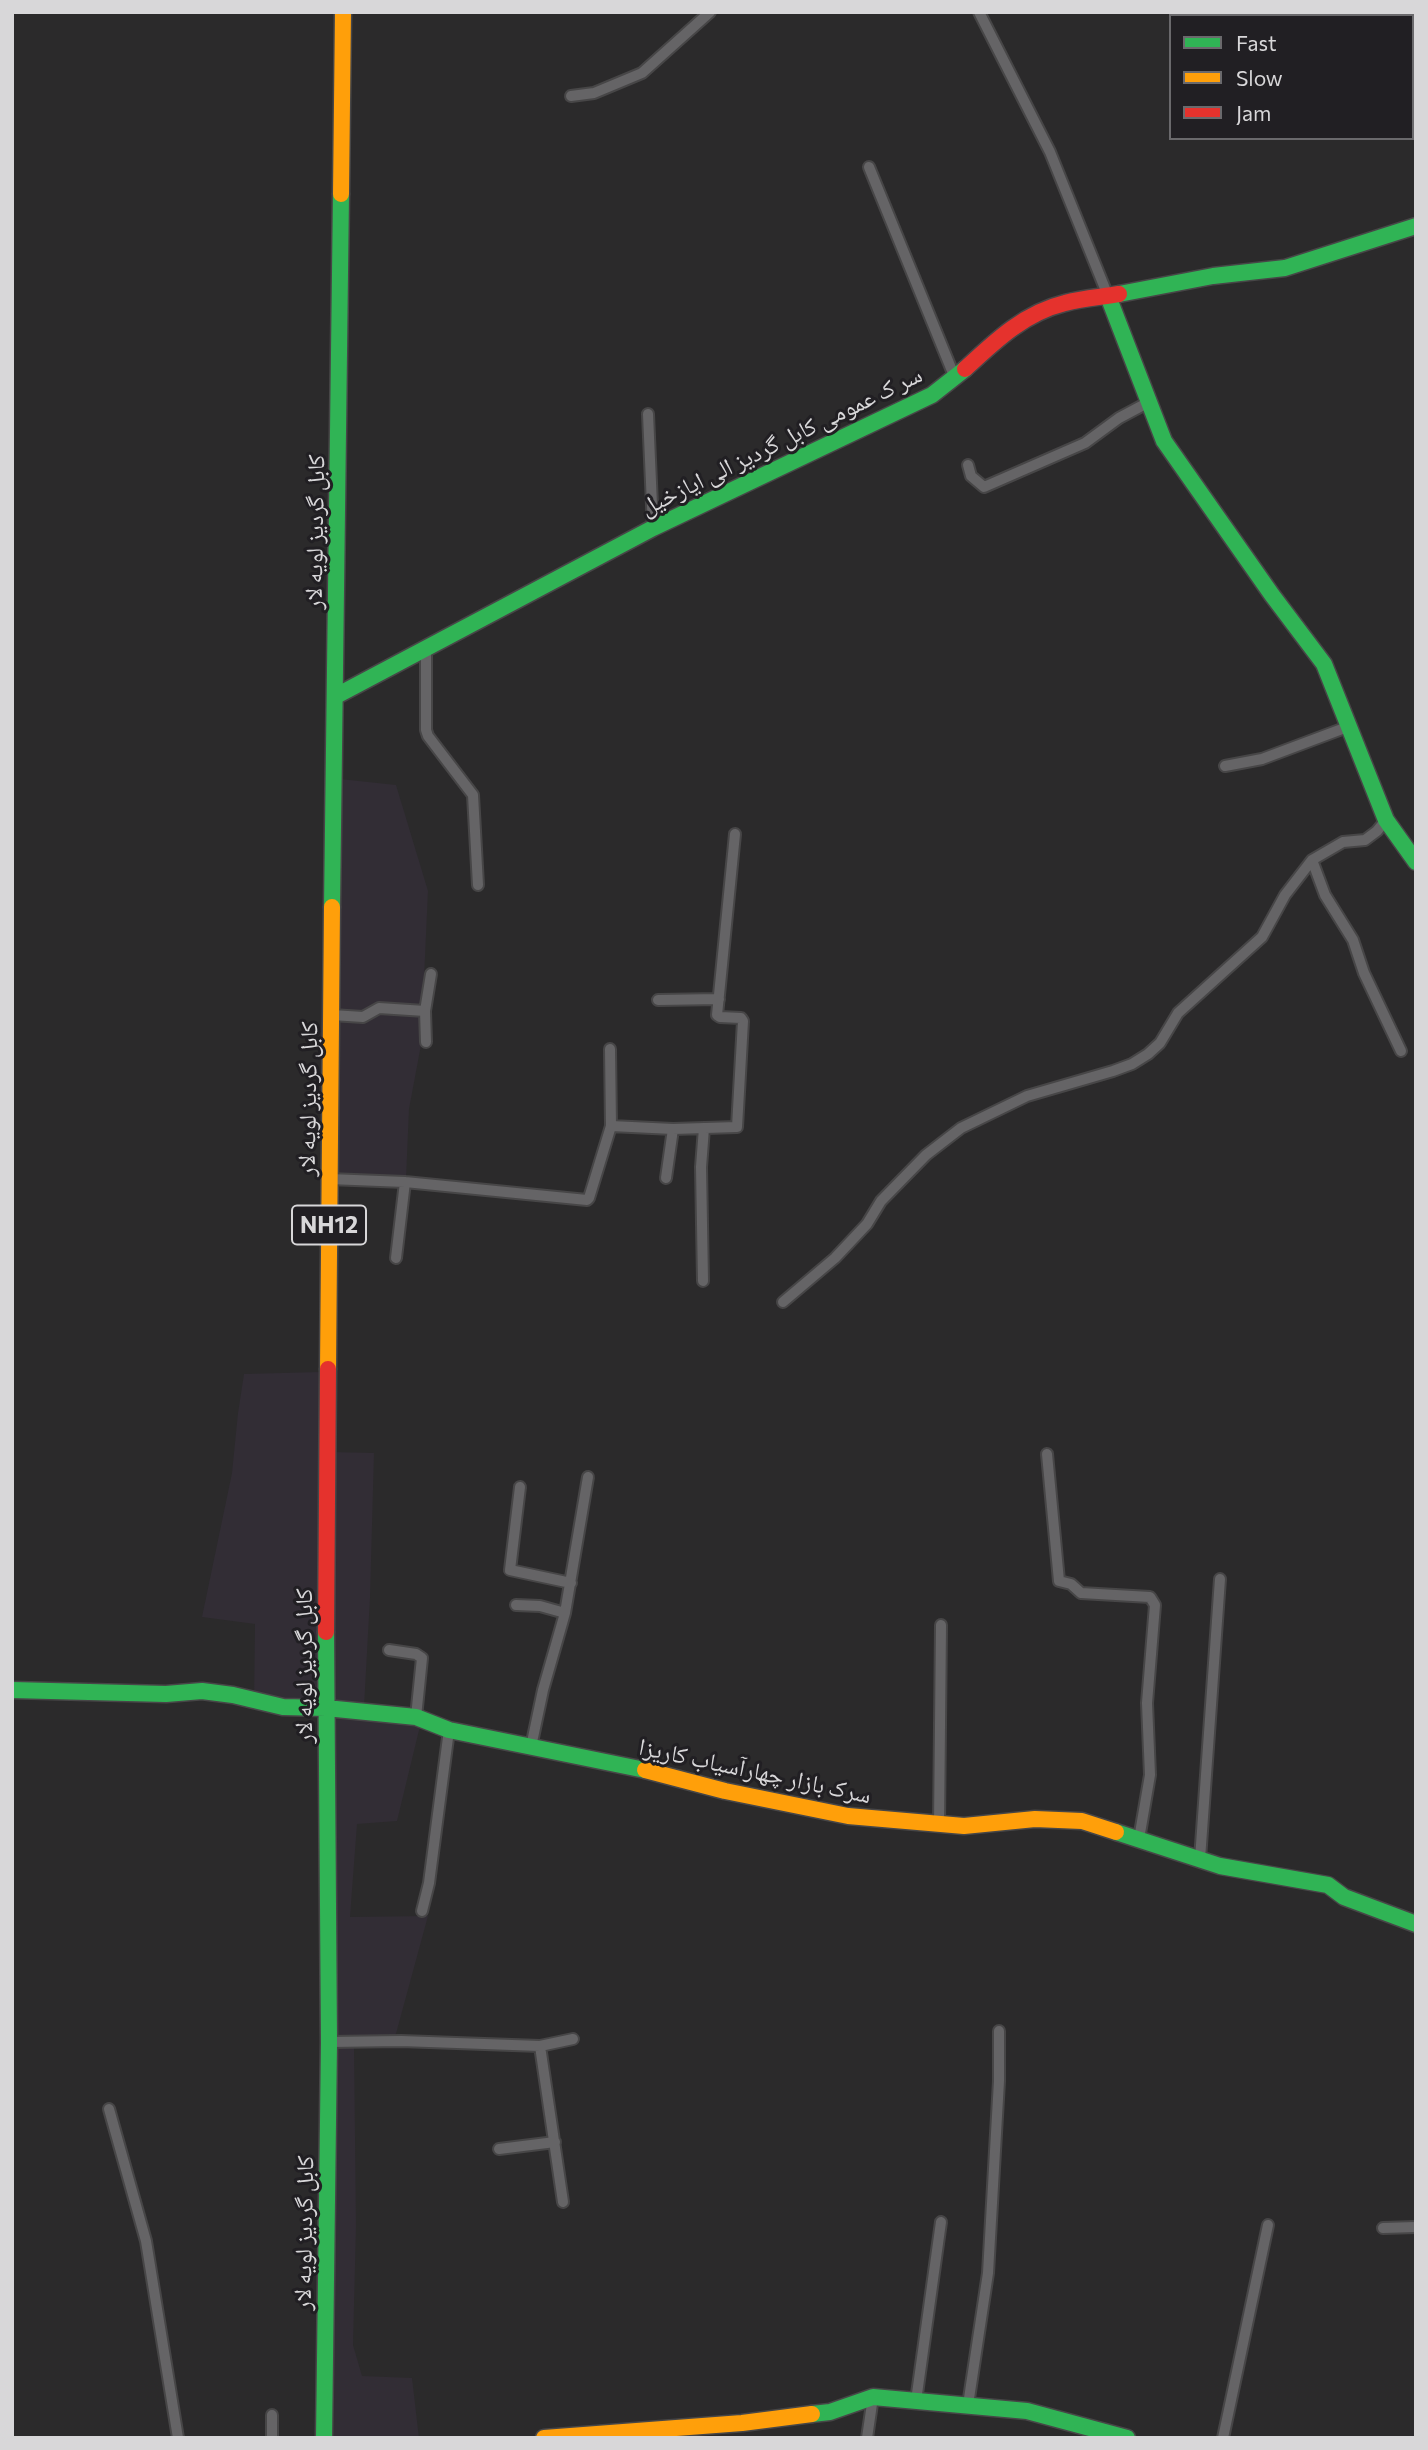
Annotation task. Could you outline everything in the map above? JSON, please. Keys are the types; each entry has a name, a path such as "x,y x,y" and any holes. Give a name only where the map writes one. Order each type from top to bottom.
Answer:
{"main road":[{"name":"کابل گردیز لویه لار","path":"324,2438 329,2042 326,1708 329,1179 343,12"},
{"name":"سر ک عمومی کابل گردیز الی ایازخیل","path":"336,696 653,528 932,395 955,378 1005,332 1034,315 1064,303 1213,276 1285,268 1416,226"},
{"path":"1108,296 1164,441 1324,664 1386,820 1416,862"},
{"name":"سرک بازار چهارآسیاب کاریزا","path":"12,1690 166,1694 202,1691 283,1707 326,1708 416,1717 449,1730 848,1816 964,1826 1035,1819 1082,1821 1220,1866 1328,1885 1344,1897 1416,1924"},
{"path":"544,2438 741,2430 830,2412 873,2397 1027,2411 1127,2438"}],"street":[{"path":"571,96 594,93 642,73 709,12"},
{"path":"979,12 1050,152 1108,296"},
{"path":"869,167 955,378"},
{"path":"968,465 971,476 977,484 984,487 1085,443 1119,418 1149,401"},
{"path":"648,414 653,528"},
{"path":"426,649 426,730 473,795 478,885"},
{"path":"1224,766 1262,759 1350,726"},
{"path":"783,1302 835,1258 867,1224 881,1201 926,1155 961,1128 1027,1096 1113,1071 1148,1054 1160,1043 1178,1013 1262,937 1286,895 1312,860 1343,842 1365,840 1386,820"},
{"path":"611,1126 673,1129 737,1127 743,1021 741,1018 718,1017 735,834"},
{"path":"1312,860 1325,895 1353,940 1364,973 1401,1051"},
{"path":"426,1042 425,1011 431,974"},
{"path":"658,1000 719,999"},
{"path":"332,1015 363,1017 379,1008 425,1011"},
{"path":"329,1179 405,1182 587,1200 611,1126 610,1049"},
{"path":"666,1178 673,1129"},
{"path":"703,1281 701,1167 704,1129"},
{"path":"396,1258 405,1182"},
{"path":"1047,1454 1059,1581 1071,1584 1081,1593 1150,1597 1156,1605 1147,1703 1150,1775 1139,1839"},
{"path":"531,1747 543,1690 565,1613 589,1477"},
{"path":"520,1487 510,1570 570,1583"},
{"path":"1200,1859 1220,1579"},
{"path":"516,1605 540,1606 565,1613"},
{"path":"939,1825 941,1625"},
{"path":"389,1650 416,1654 422,1658 416,1717"},
{"path":"422,1911 429,1883 449,1730"},
{"path":"968,2405 988,2273 999,2081 999,2031"},
{"path":"329,2042 401,2041 540,2046 573,2039"},
{"path":"540,2046 563,2202"},
{"path":"109,2109 146,2241 178,2438"},
{"path":"499,2149 555,2142"},
{"path":"916,2401 941,2222"},
{"path":"1223,2438 1268,2225"},
{"path":"1383,2228 1416,2227"},
{"path":"867,2438 873,2397"},
{"path":"272,2415 272,2438"}],"shaded area":[{"path":"340,779 396,785 428,891 421,1045 409,1109 406,1179 333,1184"},
{"path":"320,1372 319,1711 254,1705 255,1624 202,1617 232,1473 244,1374"},
{"path":"332,1452 374,1453 364,1707 421,1722 397,1821 357,1824 350,1917 428,1916 394,2041 354,2046 356,2226 353,2345 362,2376 412,2378 419,2438 334,2438"}],"traffic: fast":[{"path":"332,907 341,194"},
{"path":"1119,294 1213,276 1285,268 1416,226"},
{"path":"1108,296 1164,441 1324,664 1386,820 1416,862"},
{"path":"336,696 653,528 932,395 965,369"},
{"path":"324,2438 329,2042 326,1632"},
{"path":"12,1690 166,1694 202,1691 283,1707 326,1708 416,1717 449,1730 645,1770"},
{"path":"1116,1832 1220,1866 1328,1885 1344,1897 1416,1924"},
{"path":"812,2414 830,2412 873,2397 1027,2411 1127,2438"}],"traffic: slow":[{"path":"341,194 343,12"},
{"path":"328,1369 332,907"},
{"path":"645,1770 725,1791 848,1816 964,1826 1035,1819 1082,1821 1116,1832"},
{"path":"544,2438 742,2423 812,2414"}],"traffic: jam":[{"path":"965,369 999,338 1036,314 1072,301 1119,294"},
{"path":"326,1632 328,1369"}]}
